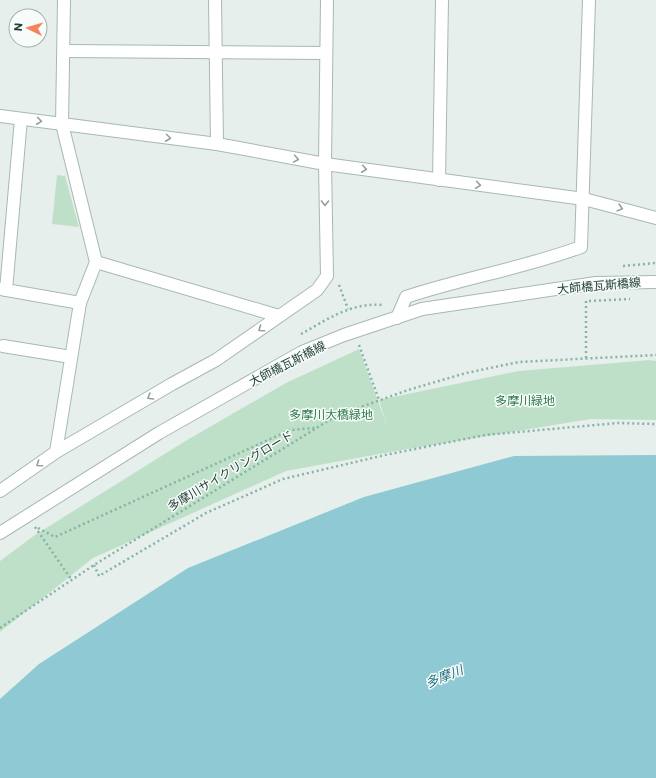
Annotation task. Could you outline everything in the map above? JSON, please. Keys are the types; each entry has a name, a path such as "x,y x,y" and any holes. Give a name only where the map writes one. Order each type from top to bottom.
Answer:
{"street":[{"path":"56,452 80,303 96,262 62,124 64,0"},
{"path":"215,0 216,144"},
{"path":"2,487 56,452 216,360 317,290 331,276 325,164 327,0"},
{"path":"439,180 442,0"},
{"path":"397,318 406,297 430,289 544,261 581,247 584,198 589,0"},
{"path":"64,51 326,54"},
{"path":"0,116 216,144 325,164 584,198 656,218"},
{"path":"21,119 3,290 80,303"},
{"path":"96,262 279,316"},
{"name":"大師橋瓦斯橋線","path":"3,528 159,433 302,352 344,335 422,309 596,283 656,282"},
{"path":"3,346 71,357"}],"path":[{"path":"331,276 348,309"},
{"path":"579,302 633,299"},
{"path":"586,301 586,358"},
{"path":"352,345 358,342 379,400"},
{"name":"多摩川サイクリングロード","path":"0,628 94,565 336,416 408,390 466,373 519,362 656,355"},
{"path":"94,565 99,576 206,513 283,479 385,455 485,436 618,423 656,424"},
{"path":"72,579 34,525 55,537 290,430 317,428"}],"green space":[{"path":"57,175 65,176 79,227 52,224"},
{"name":"多摩川大橋緑地","path":"359,349 387,426 379,400 519,371 650,360 656,361 656,420 591,419 396,451 286,471 93,558 0,632 0,561 35,535 187,440 286,383"}],"water":[{"name":"多摩川","path":"656,455 656,778 0,778 0,699 39,664 188,568 364,497 514,456"}],"park label":[{"name":"多摩川緑地","path":"525,400"}]}
